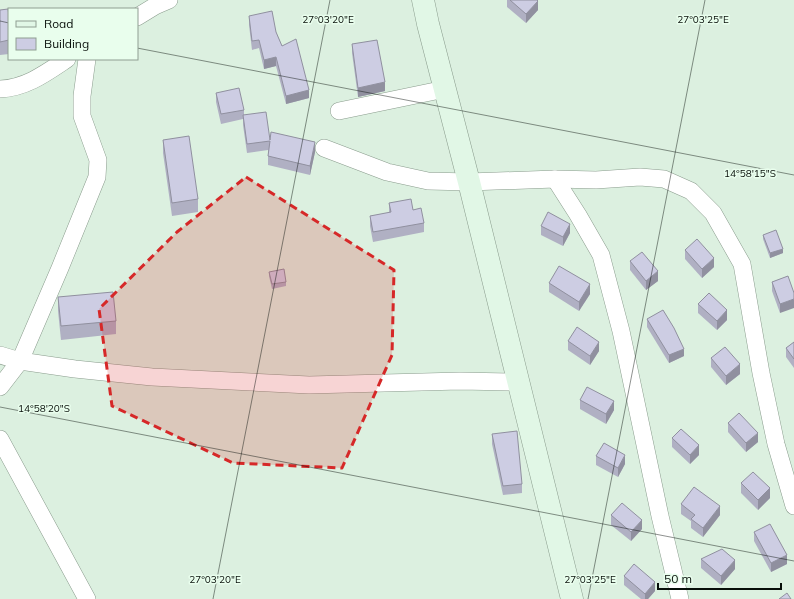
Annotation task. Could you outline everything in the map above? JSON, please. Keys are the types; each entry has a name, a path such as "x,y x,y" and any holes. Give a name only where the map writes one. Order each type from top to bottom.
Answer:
{"street":[{"path":"138,16 155,6 170,0"},
{"path":"423,0 572,599"},
{"path":"0,89 12,88 36,79 65,60"},
{"path":"0,387 20,361 97,177 98,160 82,116 82,96 87,60"},
{"path":"339,111 445,89"},
{"path":"324,148 387,172 428,182 555,179 596,180 640,177 664,179 691,191 713,213 742,264 761,373 776,444 794,506"},
{"path":"555,179 601,255 621,331 660,516 680,599"},
{"path":"0,355 20,361 76,369 152,377 309,385 460,381 517,382"},
{"path":"0,439 87,599"}],"highlighted area":[{"path":"246,177 394,270 392,355 342,468 233,463 112,406 99,309 177,232"}],"building":[{"path":"510,0 537,0 538,1 526,14"},
{"path":"8,9 8,40 0,42 0,10"},
{"path":"272,11 276,32 282,46 296,39 309,90 286,96 276,57 264,60 259,40 252,41 249,16"},
{"path":"377,40 385,82 358,88 352,44"},
{"path":"239,88 244,110 221,114 216,93"},
{"path":"266,112 270,140 271,132 315,142 310,166 268,156 270,141 247,144 243,115"},
{"path":"189,136 198,199 172,203 163,140"},
{"path":"411,199 413,210 421,208 424,223 373,232 370,216 391,212 389,203"},
{"path":"548,212 570,224 563,237 541,226"},
{"path":"776,230 783,249 770,253 763,235"},
{"path":"697,239 714,258 702,269 685,250"},
{"path":"642,252 658,271 646,281 630,261"},
{"path":"559,266 590,284 579,302 549,283"},
{"path":"284,269 286,282 272,284 269,272"},
{"path":"788,276 794,293 794,299 780,304 772,282"},
{"path":"113,292 116,321 61,326 58,297"},
{"path":"709,293 727,310 717,321 698,304"},
{"path":"663,310 684,349 669,355 647,319"},
{"path":"577,327 599,342 590,356 568,341"},
{"path":"794,342 794,359 786,348"},
{"path":"725,347 740,364 726,376 711,358"},
{"path":"587,387 614,401 606,414 580,400"},
{"path":"739,413 758,433 746,443 728,423"},
{"path":"681,429 699,445 690,455 672,438"},
{"path":"517,431 522,484 503,486 492,434"},
{"path":"604,443 625,455 618,468 596,456"},
{"path":"753,472 770,488 758,500 741,483"},
{"path":"694,487 720,506 703,528 691,519 695,515 681,504"},
{"path":"622,503 642,520 631,532 611,515"},
{"path":"770,524 787,555 771,563 754,532"},
{"path":"722,549 735,560 721,576 701,559"},
{"path":"634,564 655,582 645,594 624,576"},
{"path":"787,593 791,599 779,599"}]}
